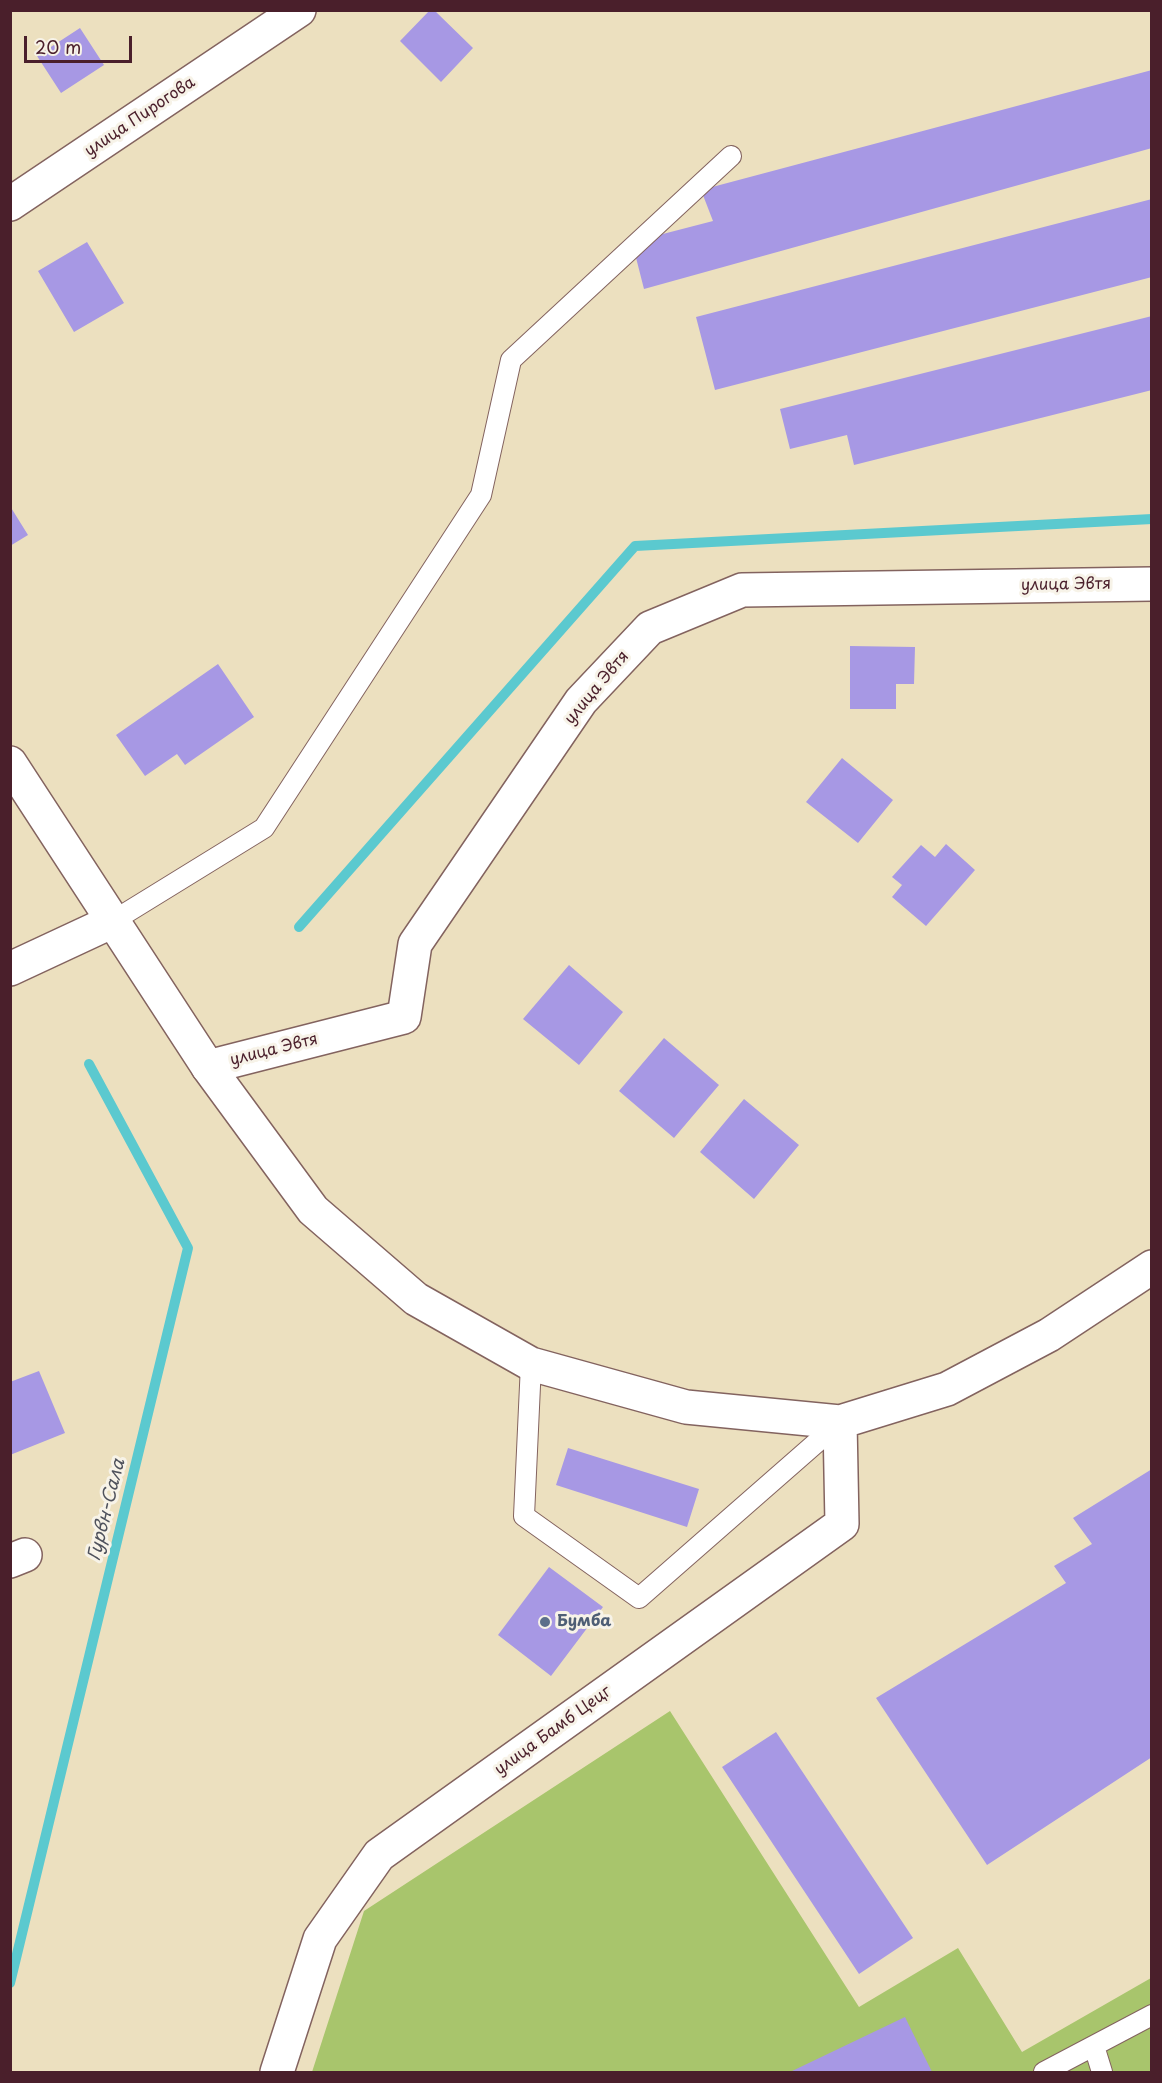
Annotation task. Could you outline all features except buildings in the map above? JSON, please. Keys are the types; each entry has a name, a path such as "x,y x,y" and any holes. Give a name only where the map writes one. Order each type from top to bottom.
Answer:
{"main road":[{"name":"улица Пирогова","path":"10,204 299,10"},
{"name":"улица Эвтя","path":"208,1067 404,1017 415,944 581,701 650,628 742,590 1152,584"},
{"path":"10,763 208,1067 313,1210 416,1299 531,1364 686,1407 840,1422 947,1389 1049,1335 1152,1267"},
{"path":"10,969 113,921"},
{"name":"улица Бамб Цецг","path":"278,2073 320,1939 379,1856 842,1524 840,1422"}],"lane":[{"path":"113,921 264,828 481,495 511,360 731,156"},
{"path":"531,1364 524,1516 639,1598 840,1422"},
{"path":"1044,2073 1152,2015"},
{"path":"1094,2046 1102,2073"}],"green space":[{"path":"670,1711 859,2007 958,1948 1022,2052 1151,1978 1151,2072 312,2072 364,1911"}],"waterway":[{"path":"299,927 635,546 1152,519"},
{"name":"Гурвн-Сала","path":"10,1983 188,1248 89,1064"}],"place":[{"name":"Бумба","path":"545,1622"}]}
